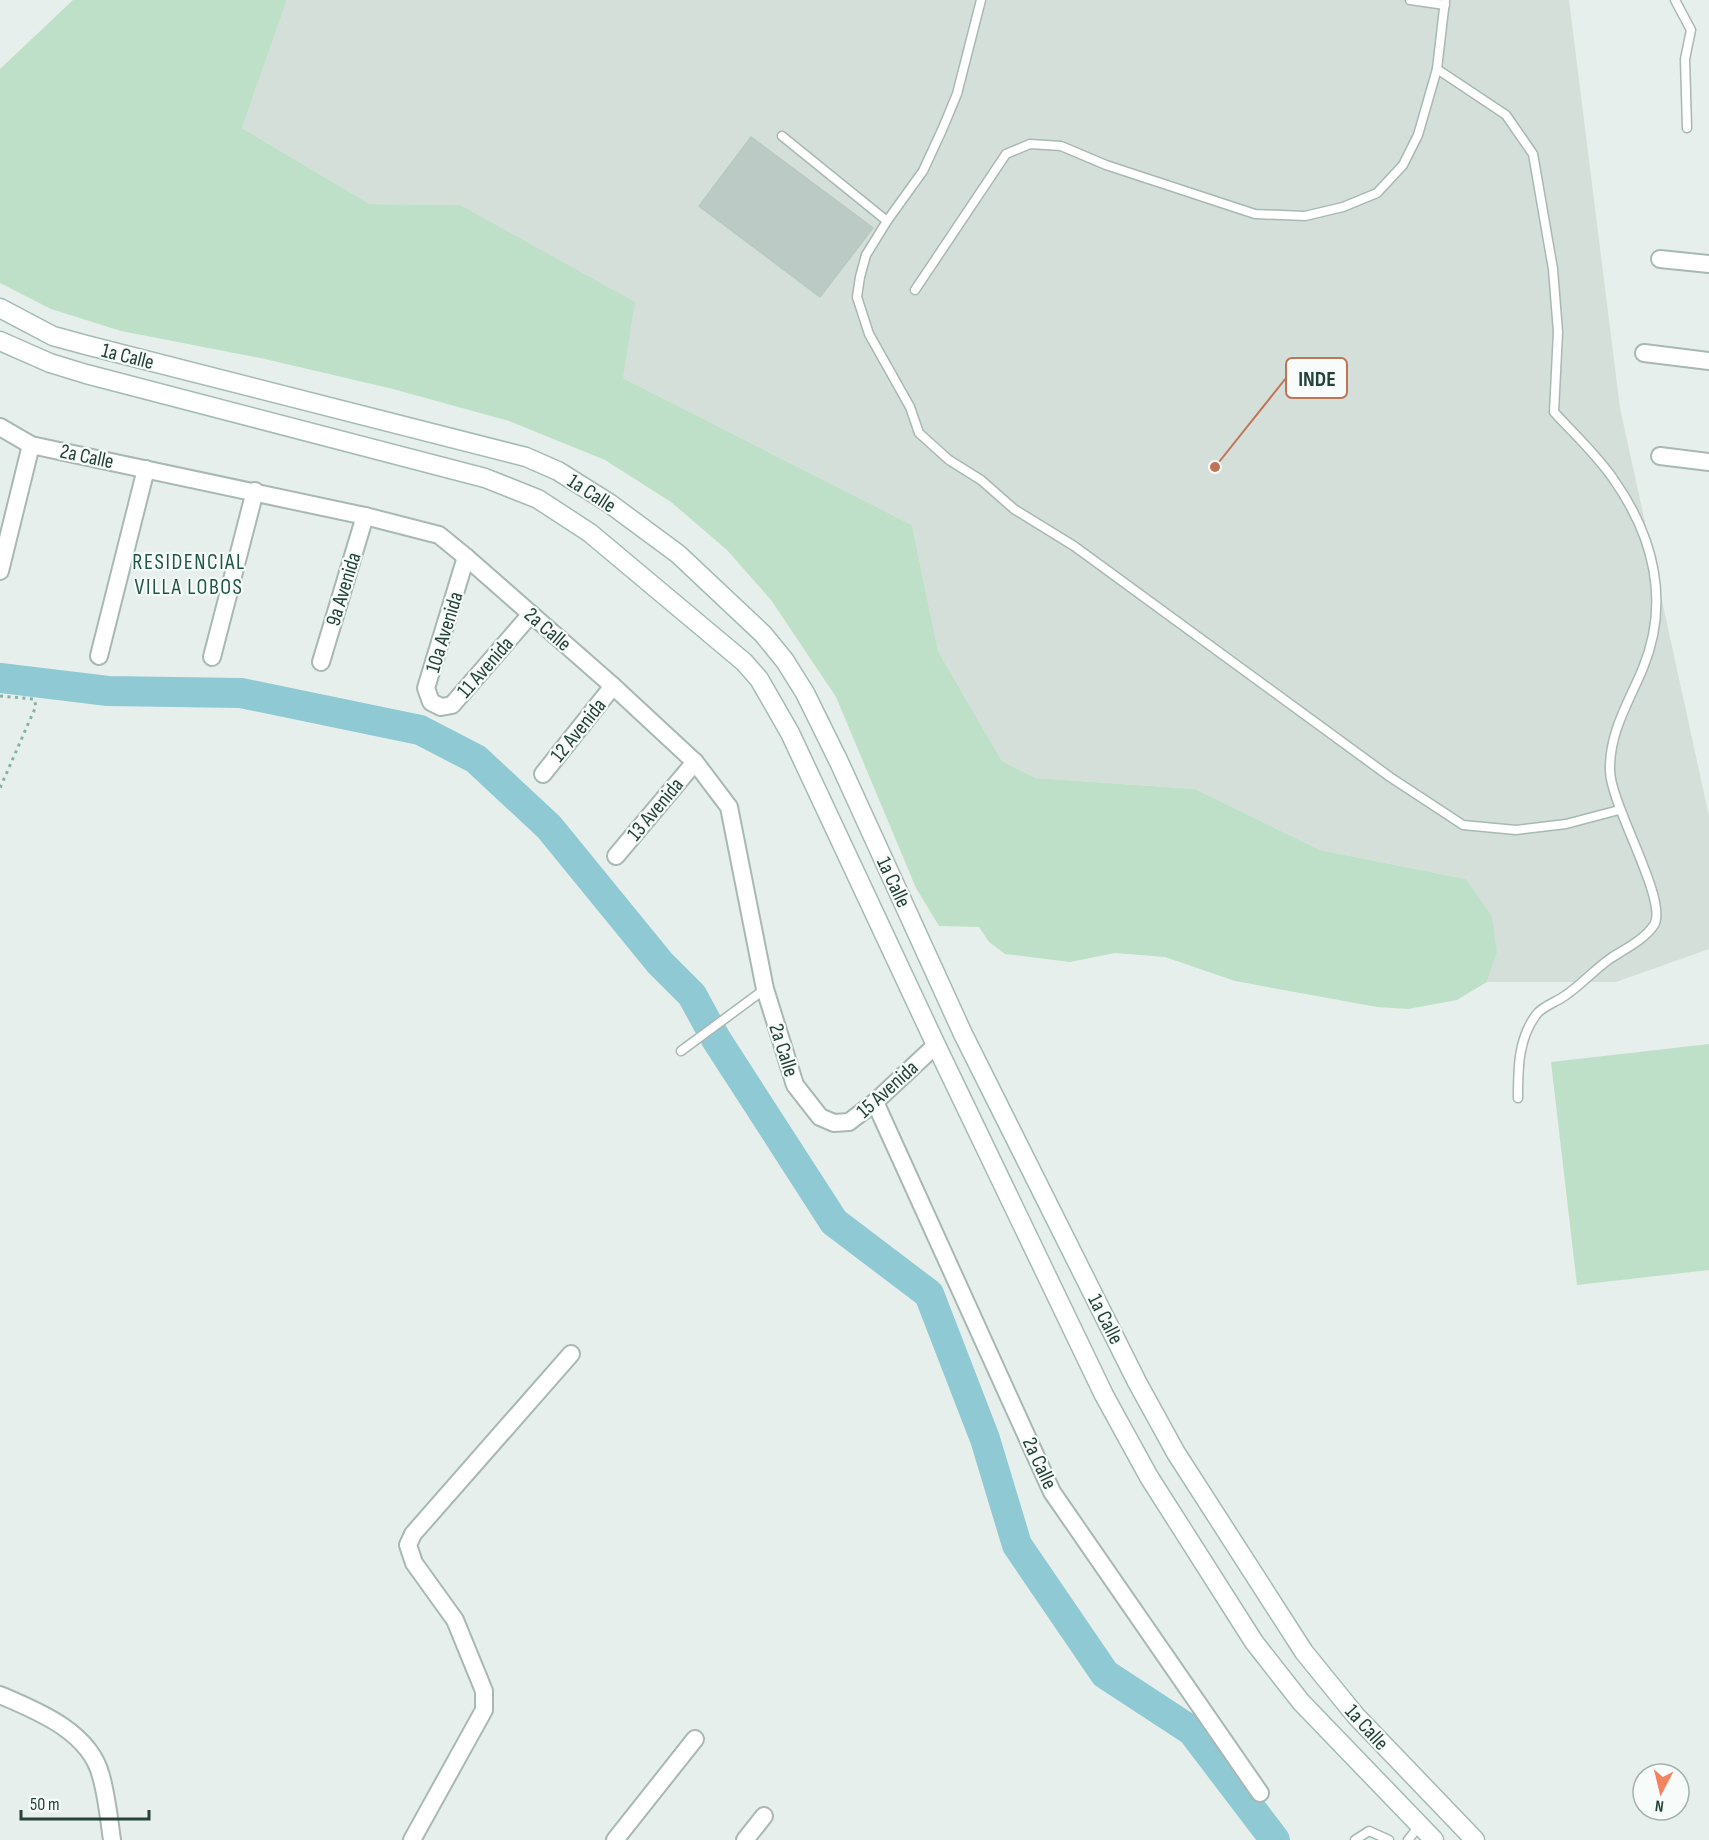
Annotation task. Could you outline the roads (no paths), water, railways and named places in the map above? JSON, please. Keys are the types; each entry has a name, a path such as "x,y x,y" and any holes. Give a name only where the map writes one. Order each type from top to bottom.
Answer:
{"main road":[{"name":"1a Calle","path":"0,308 45,333 86,345 526,457 558,471 609,503 669,547 764,634 785,661 822,727 963,1034 1137,1382 1176,1453 1304,1652 1356,1716 1475,1840"},
{"name":"1a Calle","path":"0,341 50,363 86,374 485,478 538,499 590,533 744,662 759,679 808,768 936,1045 1104,1395 1179,1527 1254,1642 1301,1702 1434,1840"}],"street":[{"path":"1660,259 1709,264"},
{"path":"1644,353 1709,361"},
{"name":"2a Calle","path":"2,431 31,445 255,491 365,516 439,536 466,557 613,686 694,762 729,807 765,989 795,1085 814,1112 834,1123"},
{"path":"0,571 31,445"},
{"path":"1660,456 1709,462"},
{"path":"99,656 146,469"},
{"path":"212,657 255,491"},
{"name":"9a Avenida","path":"321,662 365,516"},
{"name":"10a Avenida","path":"434,705 429,699 426,688 466,557"},
{"name":"11 Avenida","path":"434,705 445,708 452,705 531,614"},
{"name":"12 Avenida","path":"543,774 613,686"},
{"name":"13 Avenida","path":"616,856 694,762"},
{"name":"15 Avenida","path":"834,1123 849,1122 875,1102 936,1045"},
{"name":"2a Calle","path":"875,1102 1052,1492 1260,1793"},
{"path":"412,1840 484,1710 484,1691 455,1620 414,1563 408,1545 413,1534 571,1354"},
{"path":"0,1695 46,1714 90,1752 101,1776 112,1840"},
{"path":"615,1840 695,1739"},
{"path":"745,1840 764,1816"}],"lane":[{"path":"981,0 957,94 942,130 923,171 886,220 866,255 857,297 869,334 910,407 919,433 949,460 981,480 1014,509 1074,546 1390,777 1463,825 1516,830 1566,824 1619,810"},
{"path":"915,290 1006,154 1030,144 1061,147 1106,165 1255,214 1305,216 1343,207 1377,193 1403,165 1418,135 1437,69 1445,2 1410,0"},
{"path":"1675,0 1678,10 1691,30 1685,59 1687,128"},
{"path":"1437,69 1506,115 1533,154 1553,269 1558,332 1554,412 1614,479 1638,520 1657,580 1657,617 1644,667 1614,734 1610,772 1619,810 1653,890 1659,915 1654,925 1640,939 1601,965 1565,996 1536,1013 1518,1060 1518,1098"},
{"path":"782,136 886,220"},
{"path":"681,1051 765,989"},
{"path":"1408,1840 1420,1825"},
{"path":"1355,1840 1369,1831 1389,1840"}],"waterway":[{"path":"0,678 108,691 241,693 420,730 476,759 549,827 660,963 692,995 716,1039 834,1222 929,1294 985,1439 1017,1545 1105,1674 1192,1731 1275,1840"}],"place":[{"name":"INDE","path":"1215,467"}],"district":[{"name":"RESIDENCIAL VILLA LOBOS","path":"189,574"}]}
